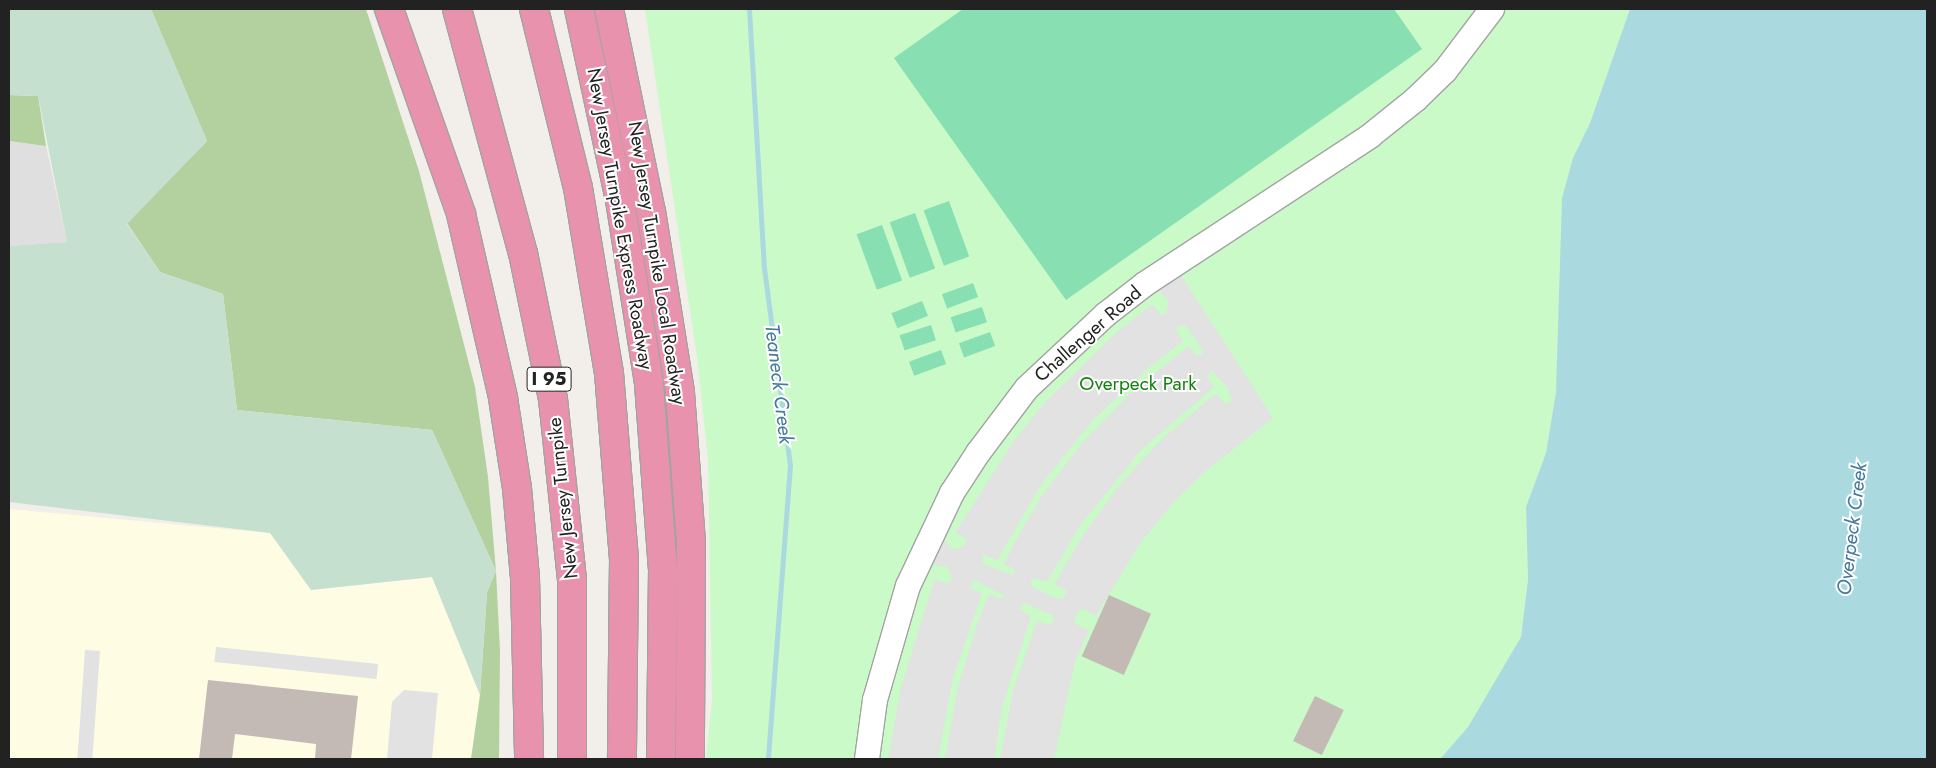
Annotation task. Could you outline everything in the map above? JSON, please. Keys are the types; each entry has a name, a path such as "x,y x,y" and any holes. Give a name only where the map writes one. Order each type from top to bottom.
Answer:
{"highway":[{"path":"389,9 461,214 496,358 517,488 527,608 529,759"},
{"path":"408,9 453,156 461,214"},
{"name":"New Jersey Turnpike","path":"457,9 523,252 553,399 572,580 572,759"},
{"name":"New Jersey Turnpike Express Roadway","path":"579,9 622,209 649,384 663,570 662,759"},
{"name":"New Jersey Turnpike Local Roadway","path":"609,9 633,119 664,284 684,440 692,607 690,759"},
{"path":"625,9 631,40 633,119"},
{"path":"538,16 583,214 613,410 625,596 622,759"}],"street":[{"name":"Challenger Road","path":"867,759 875,700 908,586 952,493 978,453 1022,395 1070,346 1146,284 1370,136 1416,99 1445,71 1492,9"}],"shaded area":[{"path":"9,141 46,146 67,242 9,246"},
{"path":"1181,275 1273,418 1207,470 1174,502 1141,542 1096,616 1083,609 1078,611 1074,623 1089,630 1075,661 1054,759 1000,759 1013,691 1037,621 1050,625 1054,620 1052,615 1024,603 1019,609 1031,616 1002,707 994,759 945,759 958,687 977,624 989,594 1000,599 1005,596 974,580 970,588 982,593 953,678 938,759 888,759 901,688 930,593 935,579 949,584 952,577 946,566 933,565 943,538 951,548 959,549 966,544 967,539 955,533 1015,439 1047,400 1118,331 1152,304 1161,315 1166,313 1169,300 1157,290","holes":["1181,325 1185,325 1203,350 1202,354 1196,355 1189,346 1133,390 1082,443 1043,494 1013,545 1004,564 1014,569 1014,575 983,564 983,555 997,560 1041,485 1092,421 1148,368 1183,341 1176,330","1212,370 1229,390 1232,401 1225,404 1217,394 1210,398 1160,441 1121,483 1083,535 1054,584 1066,590 1065,597 1058,599 1032,587 1031,580 1035,578 1047,582 1079,527 1142,449 1214,387 1207,377"]},
{"path":"9,509 271,533 311,590 432,577 480,695 471,759 9,759"},
{"path":"216,647 378,664 377,679 214,662"},
{"path":"85,650 100,651 92,759 77,759"},
{"path":"404,690 438,693 432,759 387,759 392,702"}],"green space":[{"path":"9,9 151,9 207,141 127,224 160,272 223,294 237,410 432,430 496,571 487,592 480,695 432,577 311,590 270,533 9,502 9,246 67,242 38,96 9,95"},
{"path":"151,9 366,9 419,171 475,387 488,477 496,571 432,430 237,410 223,294 160,272 127,223 207,141"},
{"name":"Overpeck Park","path":"645,9 1630,9 1590,123 1573,158 1556,393 1546,453 1526,507 1528,580 1521,637 1468,727 1440,759 706,759 712,700 708,459 697,357"},
{"path":"963,9 1394,9 1422,49 1066,300 894,58"},
{"path":"9,95 38,96 46,146 9,141"},
{"path":"949,201 969,256 944,266 924,210"},
{"path":"915,213 935,268 910,278 890,222"},
{"path":"882,225 902,280 877,290 857,234"},
{"path":"973,283 978,297 947,308 942,294"},
{"path":"922,301 928,316 897,328 891,313"},
{"path":"982,307 987,322 956,332 951,317"},
{"path":"931,325 936,340 905,350 900,335"},
{"path":"990,332 995,346 964,357 959,343"},
{"path":"941,350 946,364 914,376 909,362"},
{"path":"496,571 500,651 499,759 471,759 480,695 487,592"}],"water":[{"name":"Overpeck Creek","path":"1630,9 1927,9 1927,759 1440,759 1468,727 1521,637 1528,580 1526,507 1546,453 1556,392 1562,198 1573,158 1590,123"}],"building":[{"path":"1109,595 1151,614 1124,675 1082,656"},
{"path":"208,680 358,696 351,759 315,759 316,744 235,734 232,759 199,759"},
{"path":"1315,696 1344,710 1322,755 1293,741"}],"waterway":[{"name":"Teaneck Creek","path":"749,9 764,268 790,465 768,759"}]}
